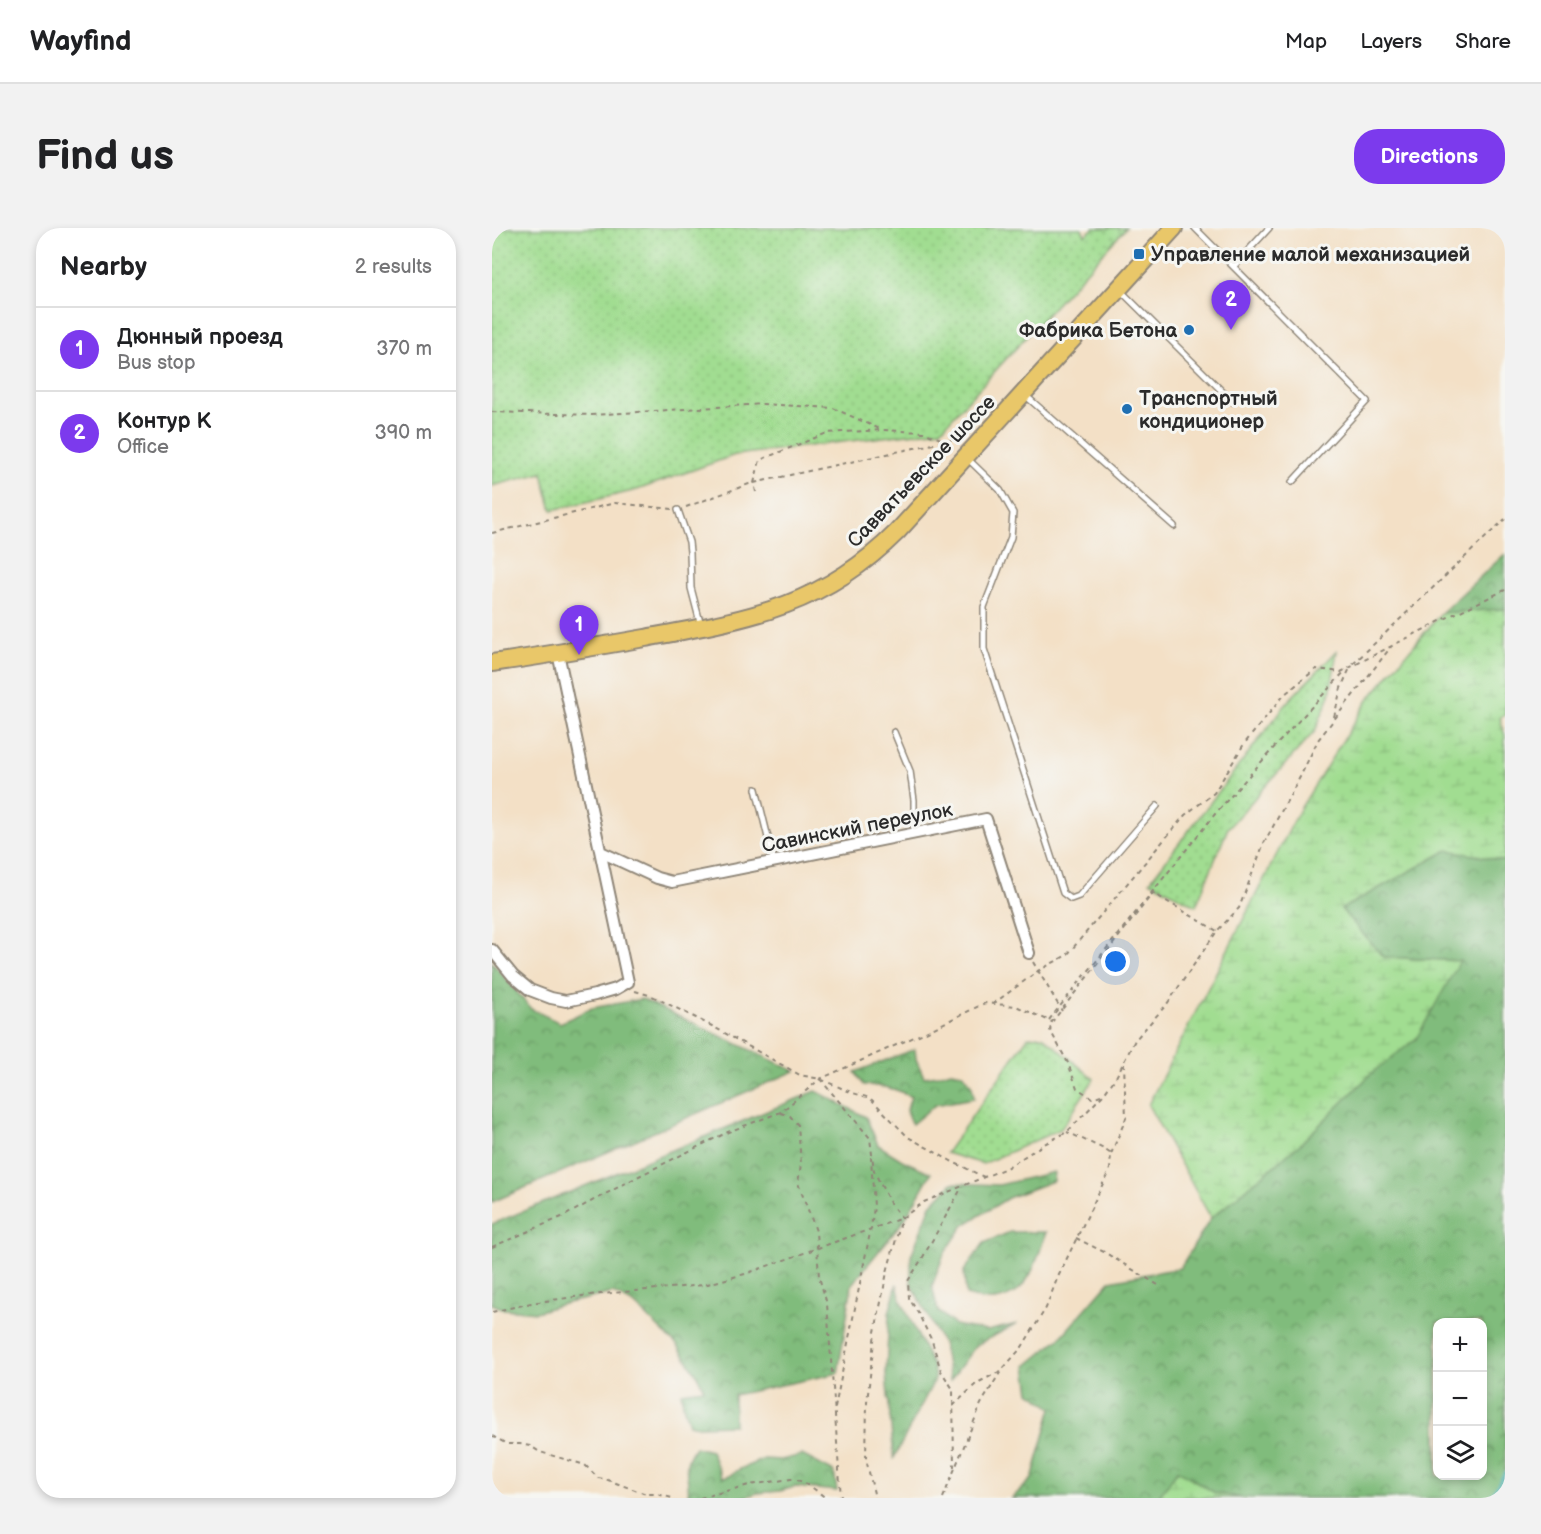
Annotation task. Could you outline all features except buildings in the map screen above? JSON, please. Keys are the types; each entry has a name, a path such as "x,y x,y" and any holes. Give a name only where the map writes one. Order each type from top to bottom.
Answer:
{"main road":[{"name":"Савватьевское шоссе","path":"492,663 702,627 754,615 779,608 843,577 888,541 1174,228"}],"street":[{"path":"492,950 513,976 530,990 551,998 566,1001 595,995 616,989 628,982 558,653"},
{"name":"Савинский переулок","path":"601,852 657,878 672,882 986,819 1029,953"}],"lane":[{"path":"1195,228 1367,401 1292,482"},
{"path":"1234,266 1269,228"},
{"path":"1119,289 1233,402"},
{"path":"1023,393 1174,526"},
{"path":"966,457 1000,490 1013,513 1011,537 984,607 984,649 1063,893 1071,899 1079,896 1157,806"},
{"path":"678,510 689,542 691,588 702,627"},
{"path":"894,732 910,771 914,801 914,834"},
{"path":"756,789 774,862"}],"path":[{"path":"492,412 591,415 764,404 833,408 882,430"},
{"path":"756,492 754,483 760,460 826,433 882,430 923,432 946,441"},
{"path":"492,533 615,503 678,510 754,483 967,437"},
{"path":"1104,1094 1092,1098 1077,1088 1068,1063 1050,1030 1051,1021 1060,1006 1215,814 1279,742 1349,667 1505,519"},
{"path":"993,1004 1038,971 1067,955 1185,815 1214,793 1244,744 1284,694 1316,669 1341,672 1504,590"},
{"path":"492,1312 531,1303 589,1295 704,1285 745,1274 902,1218 924,1202 1006,1168 1066,1132 1104,1094 1136,1040 1167,1004 1217,931 1239,908 1264,843 1318,740 1391,647"},
{"path":"1333,720 1349,667"},
{"path":"1051,1021 1062,1011 1153,893 1217,931"},
{"path":"1029,953 1062,1011"},
{"path":"628,982 634,990 652,996 712,1026 800,1075 820,1079 870,1098 908,1137 985,1177"},
{"path":"492,1247 564,1216 640,1175 728,1132 781,1112 820,1079 985,1003 1016,1006 1051,1021"},
{"path":"943,1498 981,1404 1001,1371 1022,1347 1046,1308 1076,1238 1110,1169 1111,1154 1126,1118 1124,1061"},
{"path":"820,1079 870,1138 874,1171 890,1203 902,1218"},
{"path":"781,1112 790,1116 798,1125 801,1164 798,1183 816,1231 819,1277 827,1304 841,1498"},
{"path":"1066,1132 1111,1154"},
{"path":"835,1411 874,1207 870,1138"},
{"path":"954,1469 953,1389 941,1371 932,1341 909,1298 908,1281 962,1186"},
{"path":"875,1498 866,1459 867,1402 874,1332 902,1218"},
{"path":"1076,1238 1158,1285"},
{"path":"953,1406 977,1383 1001,1371"},
{"path":"492,1436 507,1444 530,1446 540,1452 585,1465 598,1478 646,1494 672,1498"},
{"path":"700,1498 749,1485 791,1479 803,1482 826,1498"}],"green space":[{"path":"492,228 1082,228 1085,235 1094,228 1126,228 941,430 735,455 637,490 552,510 542,473 492,486"},
{"path":"1505,554 1505,609 1441,613"},
{"path":"1505,609 1505,715 1500,718 1505,736 1505,861 1448,850 1341,909 1383,957 1460,961 1416,1039 1373,1072 1299,1145 1211,1218 1148,1105 1300,809 1368,700 1441,613"},
{"path":"1337,651 1330,695 1315,731 1228,828 1196,906 1150,881 1290,699"},
{"path":"1448,850 1505,861 1505,1498 1242,1498 1215,1493 1178,1470 1158,1498 1012,1498 1032,1479 1052,1408 1030,1392 1026,1366 1061,1337 1110,1281 1180,1268 1211,1218 1299,1145 1373,1072 1459,961 1383,957 1341,909"},
{"path":"492,962 531,1009 560,1023 592,1008 642,999 795,1071 492,1202"},
{"path":"1043,1036 1094,1079 1061,1129 983,1164 946,1153 1028,1037"},
{"path":"915,1049 916,1059 924,1077 951,1071 962,1073 972,1086 974,1098 935,1105 912,1124 907,1111 911,1097 889,1088 864,1085 855,1072"},
{"path":"816,1091 866,1117 878,1145 902,1160 931,1173 905,1219 852,1284 838,1373 734,1395 734,1425 698,1426 689,1424 681,1392 704,1389 696,1373 678,1346 634,1304 613,1293 536,1312 504,1309 492,1304 492,1224"},
{"path":"1054,1172 1053,1181 1008,1198 964,1225 944,1254 932,1286 938,1311 955,1325 987,1331 1017,1324 976,1345 950,1381 943,1345 911,1283 911,1256 931,1205 952,1183 999,1185"},
{"path":"1010,1232 1046,1232 1035,1265 1024,1284 1007,1297 995,1300 984,1300 966,1295 964,1271 984,1243"},
{"path":"897,1284 900,1298 933,1367 935,1379 894,1458 886,1374 889,1313"},
{"path":"695,1447 711,1451 722,1478 764,1459 781,1460 802,1455 834,1472 837,1491 795,1487 757,1493 742,1498 688,1498 687,1467"},
{"path":"1178,1470 1215,1493 1242,1498 1158,1498"}],"waterway":[{"path":"1490,1498 1505,1473"}],"place":[{"name":"Управление малой механизацией","path":"1139,254"},
{"name":"Фабрика Бетона","path":"1189,330"},
{"name":"Контур К","path":"1231,330"},
{"name":"Транспортный кондиционер","path":"1127,409"},
{"name":"Дюнный проезд","path":"579,655"}]}
